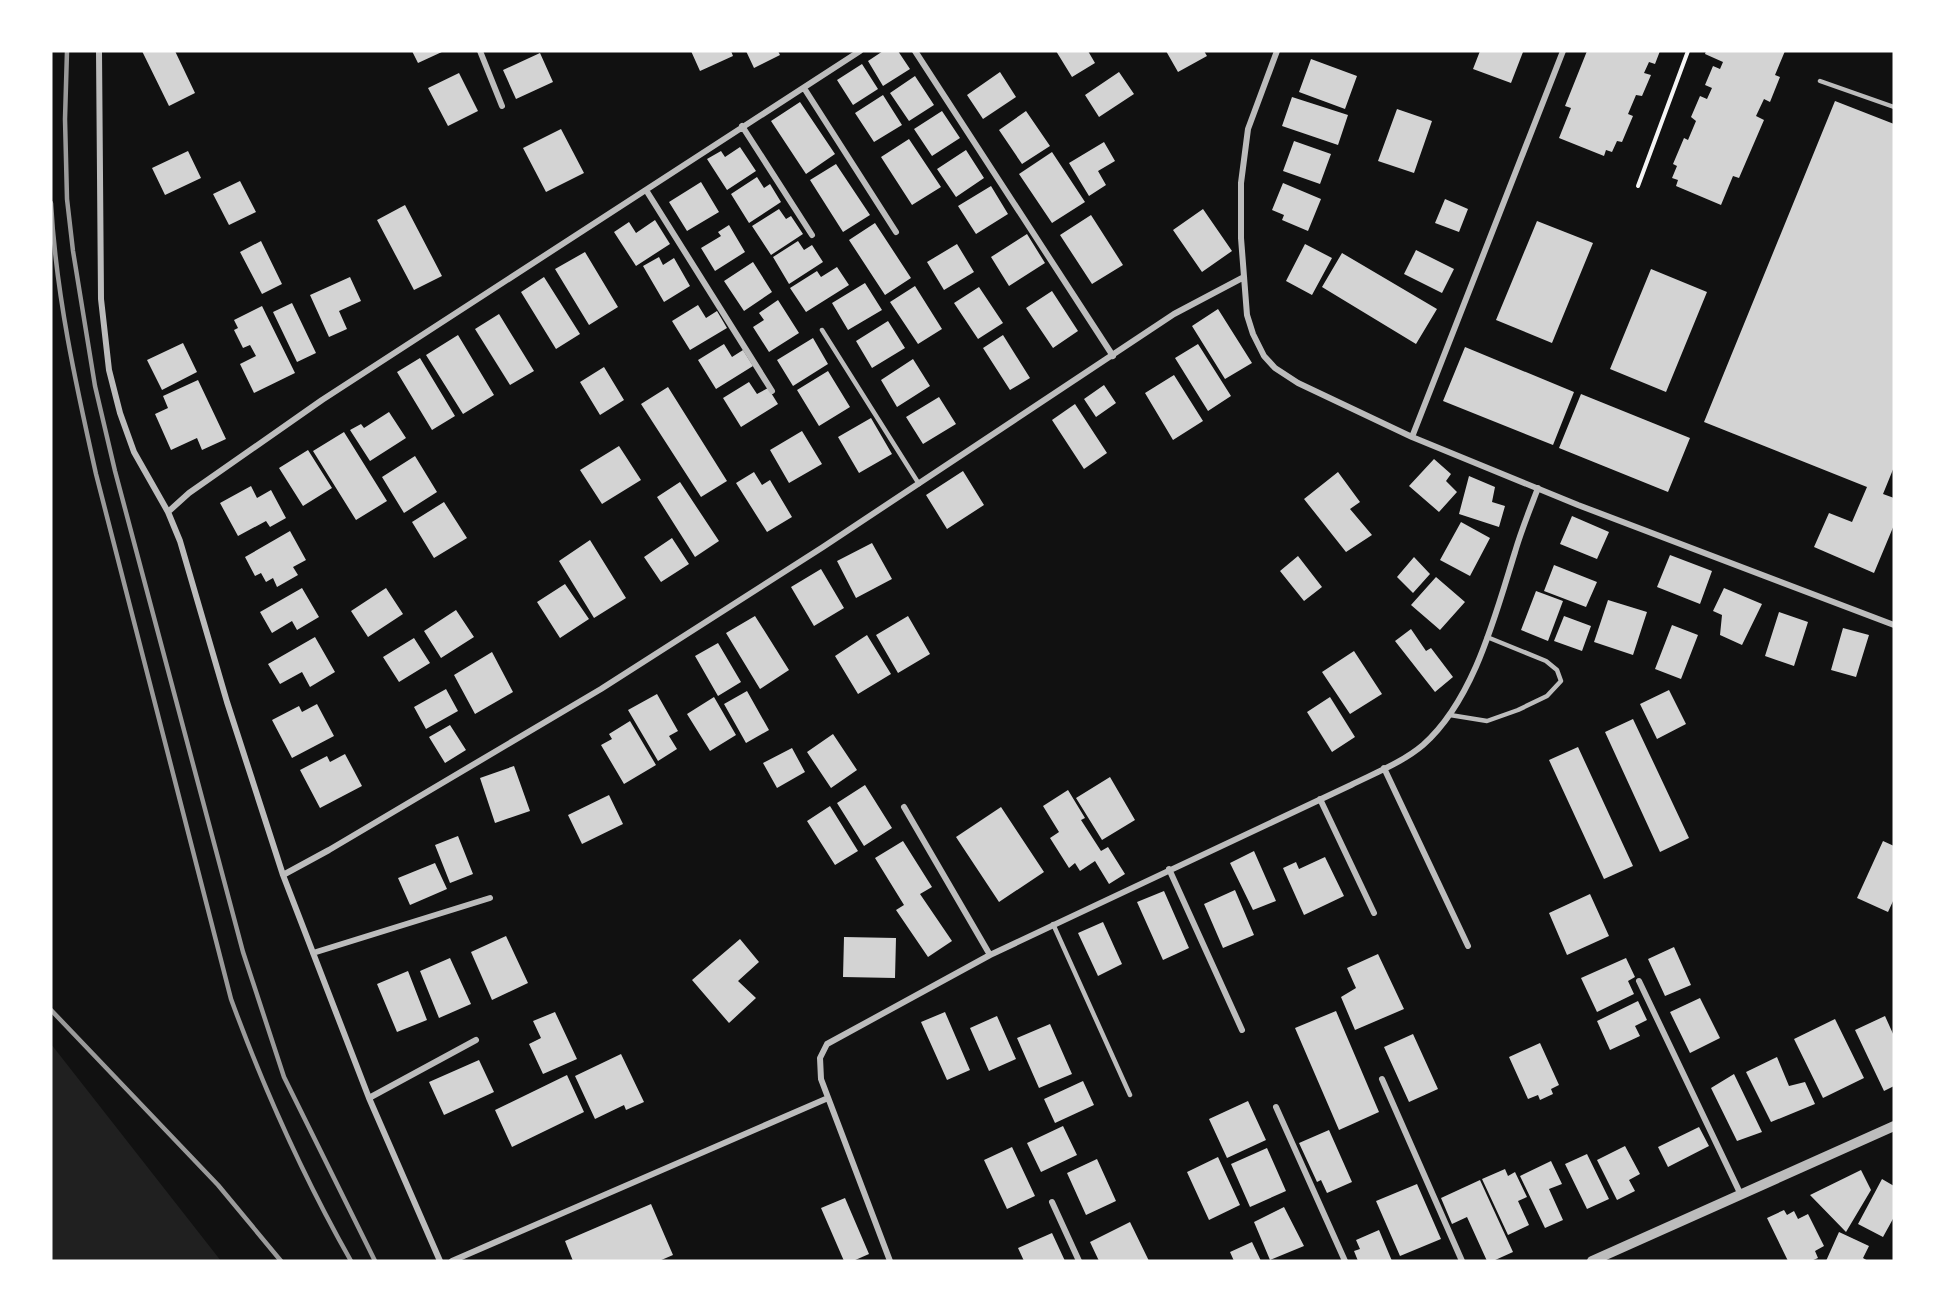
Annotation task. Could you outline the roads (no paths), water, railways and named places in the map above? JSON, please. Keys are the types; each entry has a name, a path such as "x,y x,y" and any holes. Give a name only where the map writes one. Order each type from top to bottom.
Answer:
{"street":[{"path":"99,51 101,299 108,370 134,452 168,512 180,541 227,702 283,875 369,1098 440,1261"},
{"path":"480,51 502,106"},
{"path":"168,512 189,493 322,400 860,51"},
{"path":"915,51 1113,356"},
{"path":"1277,51 1248,129 1241,183 1247,315 1264,356 1275,368 1298,384 1412,437 1589,510 1894,625"},
{"path":"1412,437 1563,51"},
{"path":"804,88 896,232"},
{"path":"742,126 812,235"},
{"path":"646,190 772,391"},
{"path":"283,875 601,689 919,484 1174,314 1244,277"},
{"path":"890,1261 822,1079 820,1058 826,1044 990,955 1320,799 1384,768 1422,746 1450,715 1464,692 1487,637 1538,488"},
{"path":"1384,768 1468,946"},
{"path":"1320,799 1374,913"},
{"path":"904,807 990,955"},
{"path":"1169,869 1242,1029"},
{"path":"313,952 490,898"},
{"path":"1639,981 1741,1195"},
{"path":"369,1098 476,1040"},
{"path":"1382,1079 1462,1261"},
{"path":"452,1261 828,1098"},
{"path":"1276,1107 1345,1261"},
{"path":"1592,1261 1894,1125"},
{"path":"1052,1202 1079,1261"}],"lane":[{"path":"1820,81 1894,107"},
{"path":"822,330 919,484"},
{"path":"1450,715 1487,721 1547,696 1561,681 1557,670 1546,662 1487,637"},
{"path":"1053,924 1130,1095"}],"railway":[{"path":"67,51 65,119 67,199 95,386 115,471 243,952 284,1077 375,1261"},
{"path":"51,203 62,306 96,474 231,999 286,1133 351,1261"},
{"path":"51,1010 218,1185 281,1261"}]}
